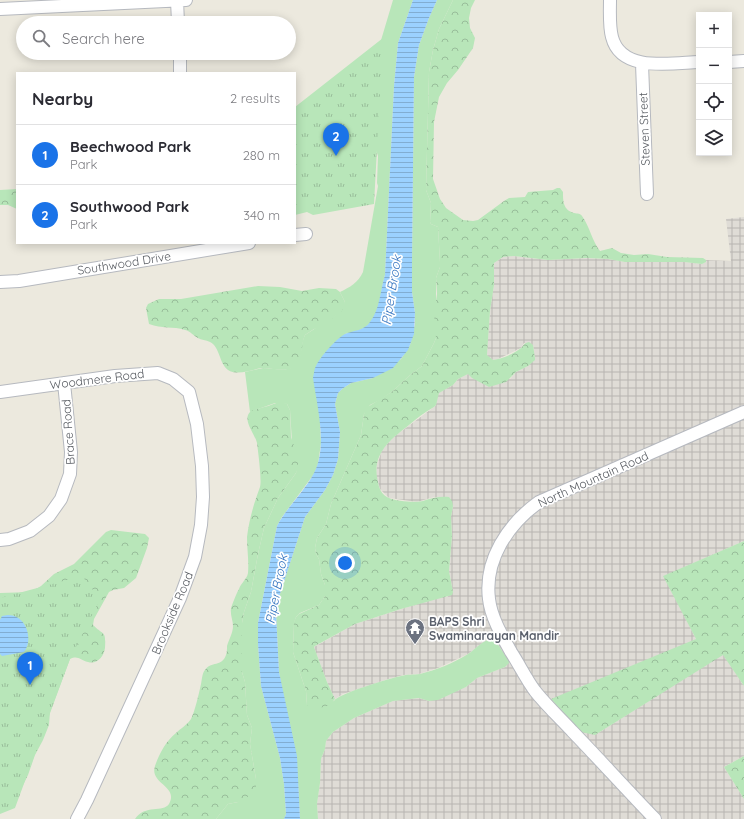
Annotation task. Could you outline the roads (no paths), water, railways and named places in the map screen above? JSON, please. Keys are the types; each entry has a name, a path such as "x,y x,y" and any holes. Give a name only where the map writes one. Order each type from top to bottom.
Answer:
{"street":[{"path":"177,0 178,16"},
{"path":"0,9 47,3 186,0"},
{"path":"610,0 612,38 617,48 627,58 642,64 696,62"},
{"path":"180,60 180,72"},
{"path":"732,62 744,61"},
{"name":"Steven Street","path":"642,64 646,194"},
{"name":"Southwood Drive","path":"0,282 20,281 188,248 237,244"},
{"name":"Woodmere Road","path":"0,392 115,376 158,373 174,379 189,392"},
{"name":"Brace Road","path":"0,540 9,539 30,531 49,516 61,499 70,474 72,452 64,383"},
{"name":"Brookside Road","path":"77,819 180,598 195,558 202,525 202,466 197,424 189,392"},
{"name":"North Mountain Road","path":"655,819 534,690 504,639 494,616 489,601 488,583 490,569 497,550 515,524 527,511 539,502 744,412"}],"water":[{"name":"Piper Brook","path":"413,0 437,0 419,45 414,77 412,292 415,313 414,334 408,350 393,368 373,378 351,383 338,393 335,404 340,432 338,459 333,475 325,490 305,517 279,597 276,613 279,672 297,756 300,819 284,819 286,814 284,784 280,758 261,686 258,623 277,526 310,480 318,463 321,439 319,414 313,378 315,367 325,353 341,336 362,329 368,325 376,311 379,300 385,275 394,86 398,43"},
{"path":"8,615 20,619 24,623 28,635 28,641 24,652 2,656 0,654 0,620 2,616"}],"place":[{"name":"Southwood Park","path":"336,156"},
{"name":"BAPS Shri Swaminarayan Mandir","path":"415,645"},
{"name":"Beechwood Park","path":"30,685"}]}
